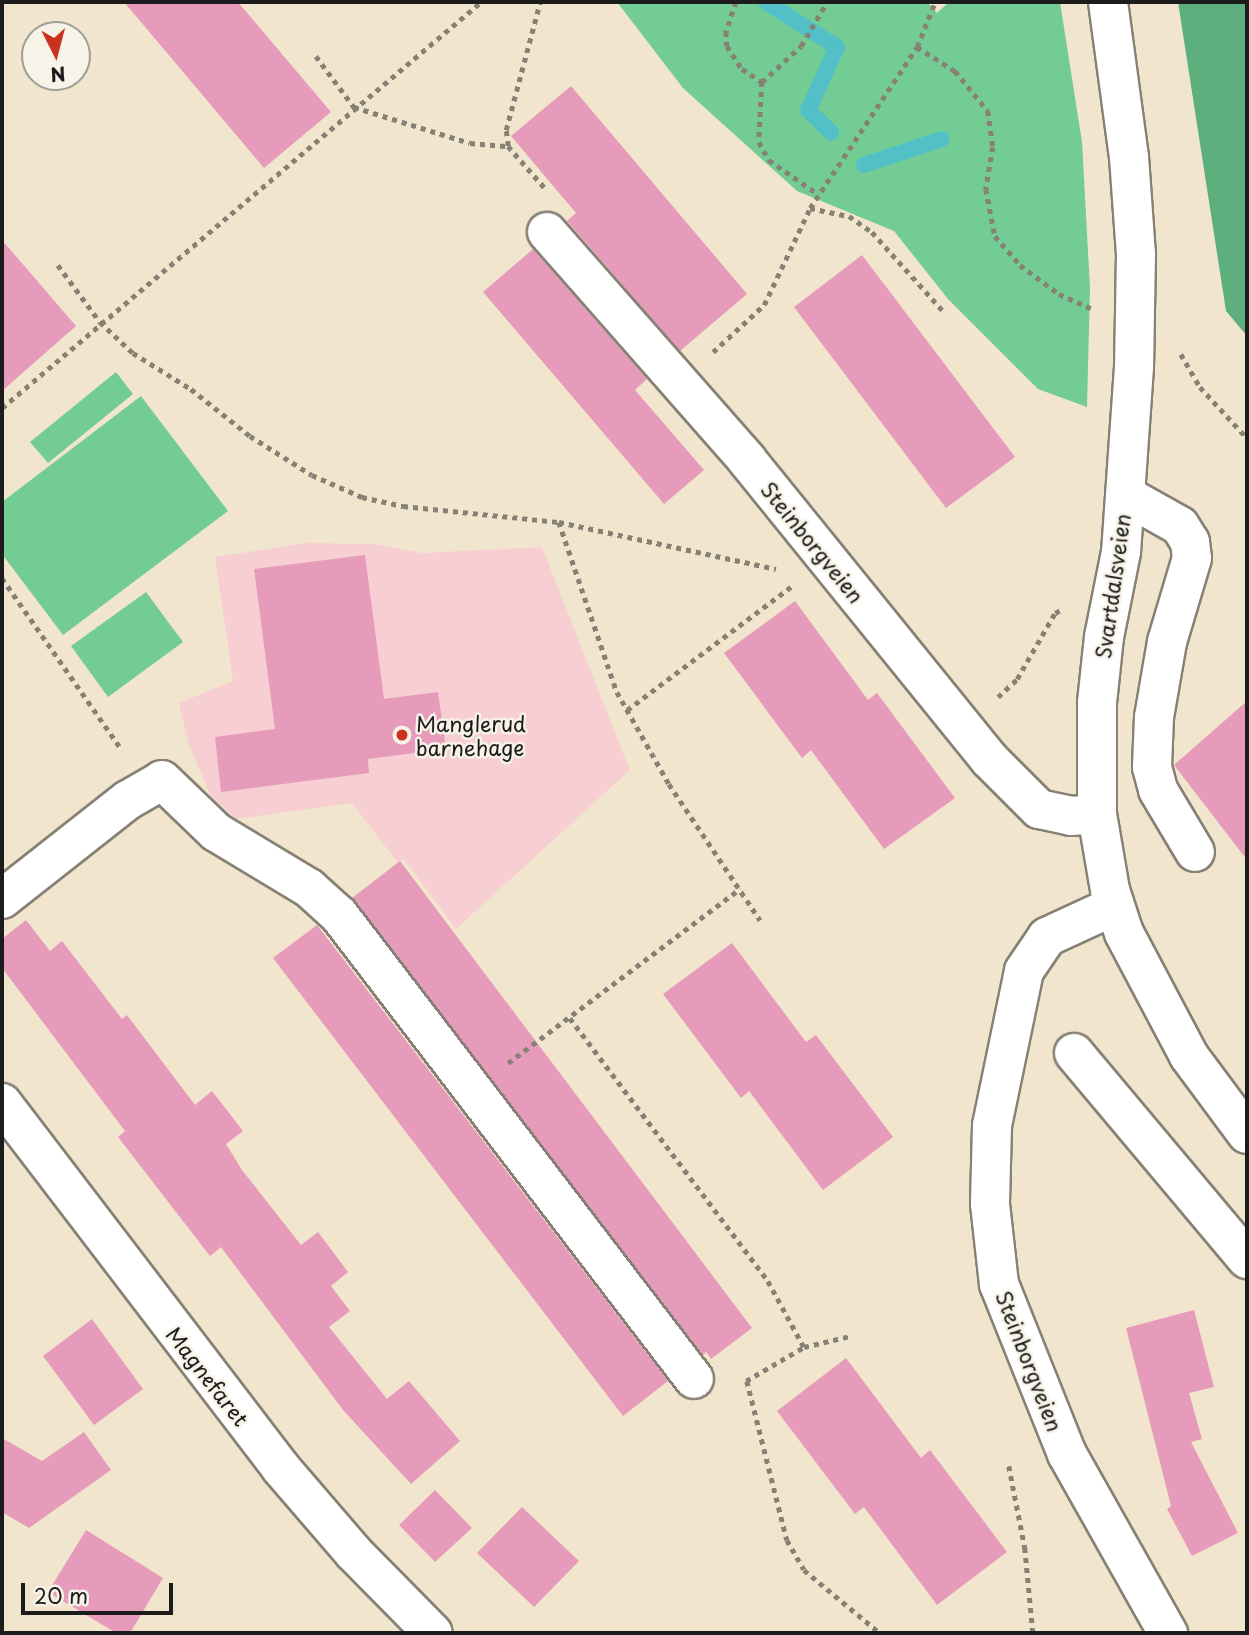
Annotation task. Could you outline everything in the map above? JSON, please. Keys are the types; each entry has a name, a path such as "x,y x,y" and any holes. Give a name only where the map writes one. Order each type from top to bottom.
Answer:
{"street":[{"name":"Svartdalsveien","path":"1108,2 1129,157 1136,254 1125,495 1097,703 1097,814 1114,906 1189,1056 1247,1134"},
{"name":"Steinborgveien","path":"547,232 672,380 747,460 826,567 961,726 1039,808 1071,816 1097,814"},
{"path":"1125,495 1180,526 1190,542 1192,558 1167,642 1154,717 1152,767 1158,790 1195,852"},
{"path":"2,899 148,787 162,780 216,832 319,897 339,915 694,1378"},
{"name":"Steinborgveien","path":"1114,906 1047,937 1024,971 992,1126 990,1203 999,1284 1057,1430 1168,1633"},
{"path":"1074,1053 1247,1259"},
{"name":"Magnefaret","path":"2,1103 280,1467 354,1553 433,1633"}],"path":[{"path":"2,408 100,322 481,2"},
{"path":"540,2 506,130 508,146 549,193 547,232"},
{"path":"818,194 769,160 759,142 762,82 801,46 827,2"},
{"path":"672,380 719,347 764,305 810,208 917,47 935,2"},
{"path":"735,4 726,32 727,46 741,69 762,82"},
{"path":"917,47 955,71 988,111 993,147 986,189 995,236 1020,265 1059,294 1101,312"},
{"path":"316,56 354,107 470,143 508,146"},
{"path":"810,208 849,216 872,232 944,312"},
{"path":"58,265 100,322 133,353 191,389 250,436 312,475 362,497 402,506 559,522 768,569 826,567"},
{"path":"1178,348 1200,387 1247,439"},
{"path":"559,522 587,614 627,710 669,784 760,920"},
{"path":"627,710 826,567"},
{"path":"2,578 148,787"},
{"path":"961,726 1017,679 1055,614 1067,607"},
{"path":"472,1090 740,889"},
{"path":"570,1018 768,1281 804,1347"},
{"path":"694,1378 747,1381 804,1347 850,1336"},
{"path":"747,1381 787,1540 804,1570 880,1633"},
{"path":"1009,1466 1025,1548 1033,1633"}],"shaded area":[{"name":"Manglerud barnehage","path":"306,543 375,544 422,553 542,547 630,770 456,929 404,859 398,863 352,803 236,819 210,795 188,742 179,703 233,681 215,557"}],"green space":[{"path":"617,2 927,2 937,13 949,2 1060,2 1082,142 1090,288 1087,407 1038,389 948,299 894,231 797,191 683,88"},
{"path":"1178,2 1247,2 1247,336 1226,311"},
{"path":"116,372 133,394 48,463 30,442"},
{"path":"141,396 228,511 63,635 2,554 2,502"},
{"path":"146,592 183,642 108,697 71,646"}],"building":[{"path":"124,2 238,2 331,112 264,168"},
{"path":"571,86 747,294 680,351 567,221 576,213 511,136"},
{"path":"2,240 76,326 2,391"},
{"path":"533,249 647,379 635,390 704,470 664,504 483,292"},
{"path":"862,255 1015,457 946,508 794,307"},
{"path":"365,555 384,699 438,692 446,749 368,759 369,773 221,792 215,737 275,729 254,569"},
{"path":"795,601 868,700 877,693 955,798 884,849 811,750 802,758 724,653"},
{"path":"1247,701 1247,860 1174,765"},
{"path":"400,861 752,1328 711,1359 706,1352 703,1355 352,898"},
{"path":"26,920 50,951 62,941 122,1019 127,1015 195,1105 212,1091 243,1131 226,1144 242,1170 301,1245 318,1232 348,1272 331,1286 350,1311 329,1327 387,1399 409,1381 460,1441 411,1484 343,1410 221,1247 210,1256 118,1137 125,1131 2,968 2,939"},
{"path":"317,925 668,1381 623,1416 273,958"},
{"path":"732,943 806,1042 816,1035 893,1137 823,1190 749,1091 741,1098 663,994"},
{"path":"1194,1310 1214,1387 1189,1393 1202,1439 1191,1442 1238,1533 1192,1556 1167,1509 1171,1506 1126,1328"},
{"path":"92,1319 143,1389 94,1425 43,1356"},
{"path":"846,1358 921,1458 930,1450 1007,1552 937,1605 864,1507 855,1514 777,1411"},
{"path":"84,1432 111,1470 29,1528 2,1512 2,1438 42,1461"},
{"path":"435,1490 472,1528 435,1562 399,1525"},
{"path":"522,1507 579,1561 534,1607 477,1553"},
{"path":"86,1530 163,1578 130,1633 116,1633 48,1592"}],"waterway":[{"path":"766,2 837,47 808,110 831,132"},
{"path":"864,165 942,139"}],"place":[{"name":"Manglerud barnehage","path":"402,735"}]}
